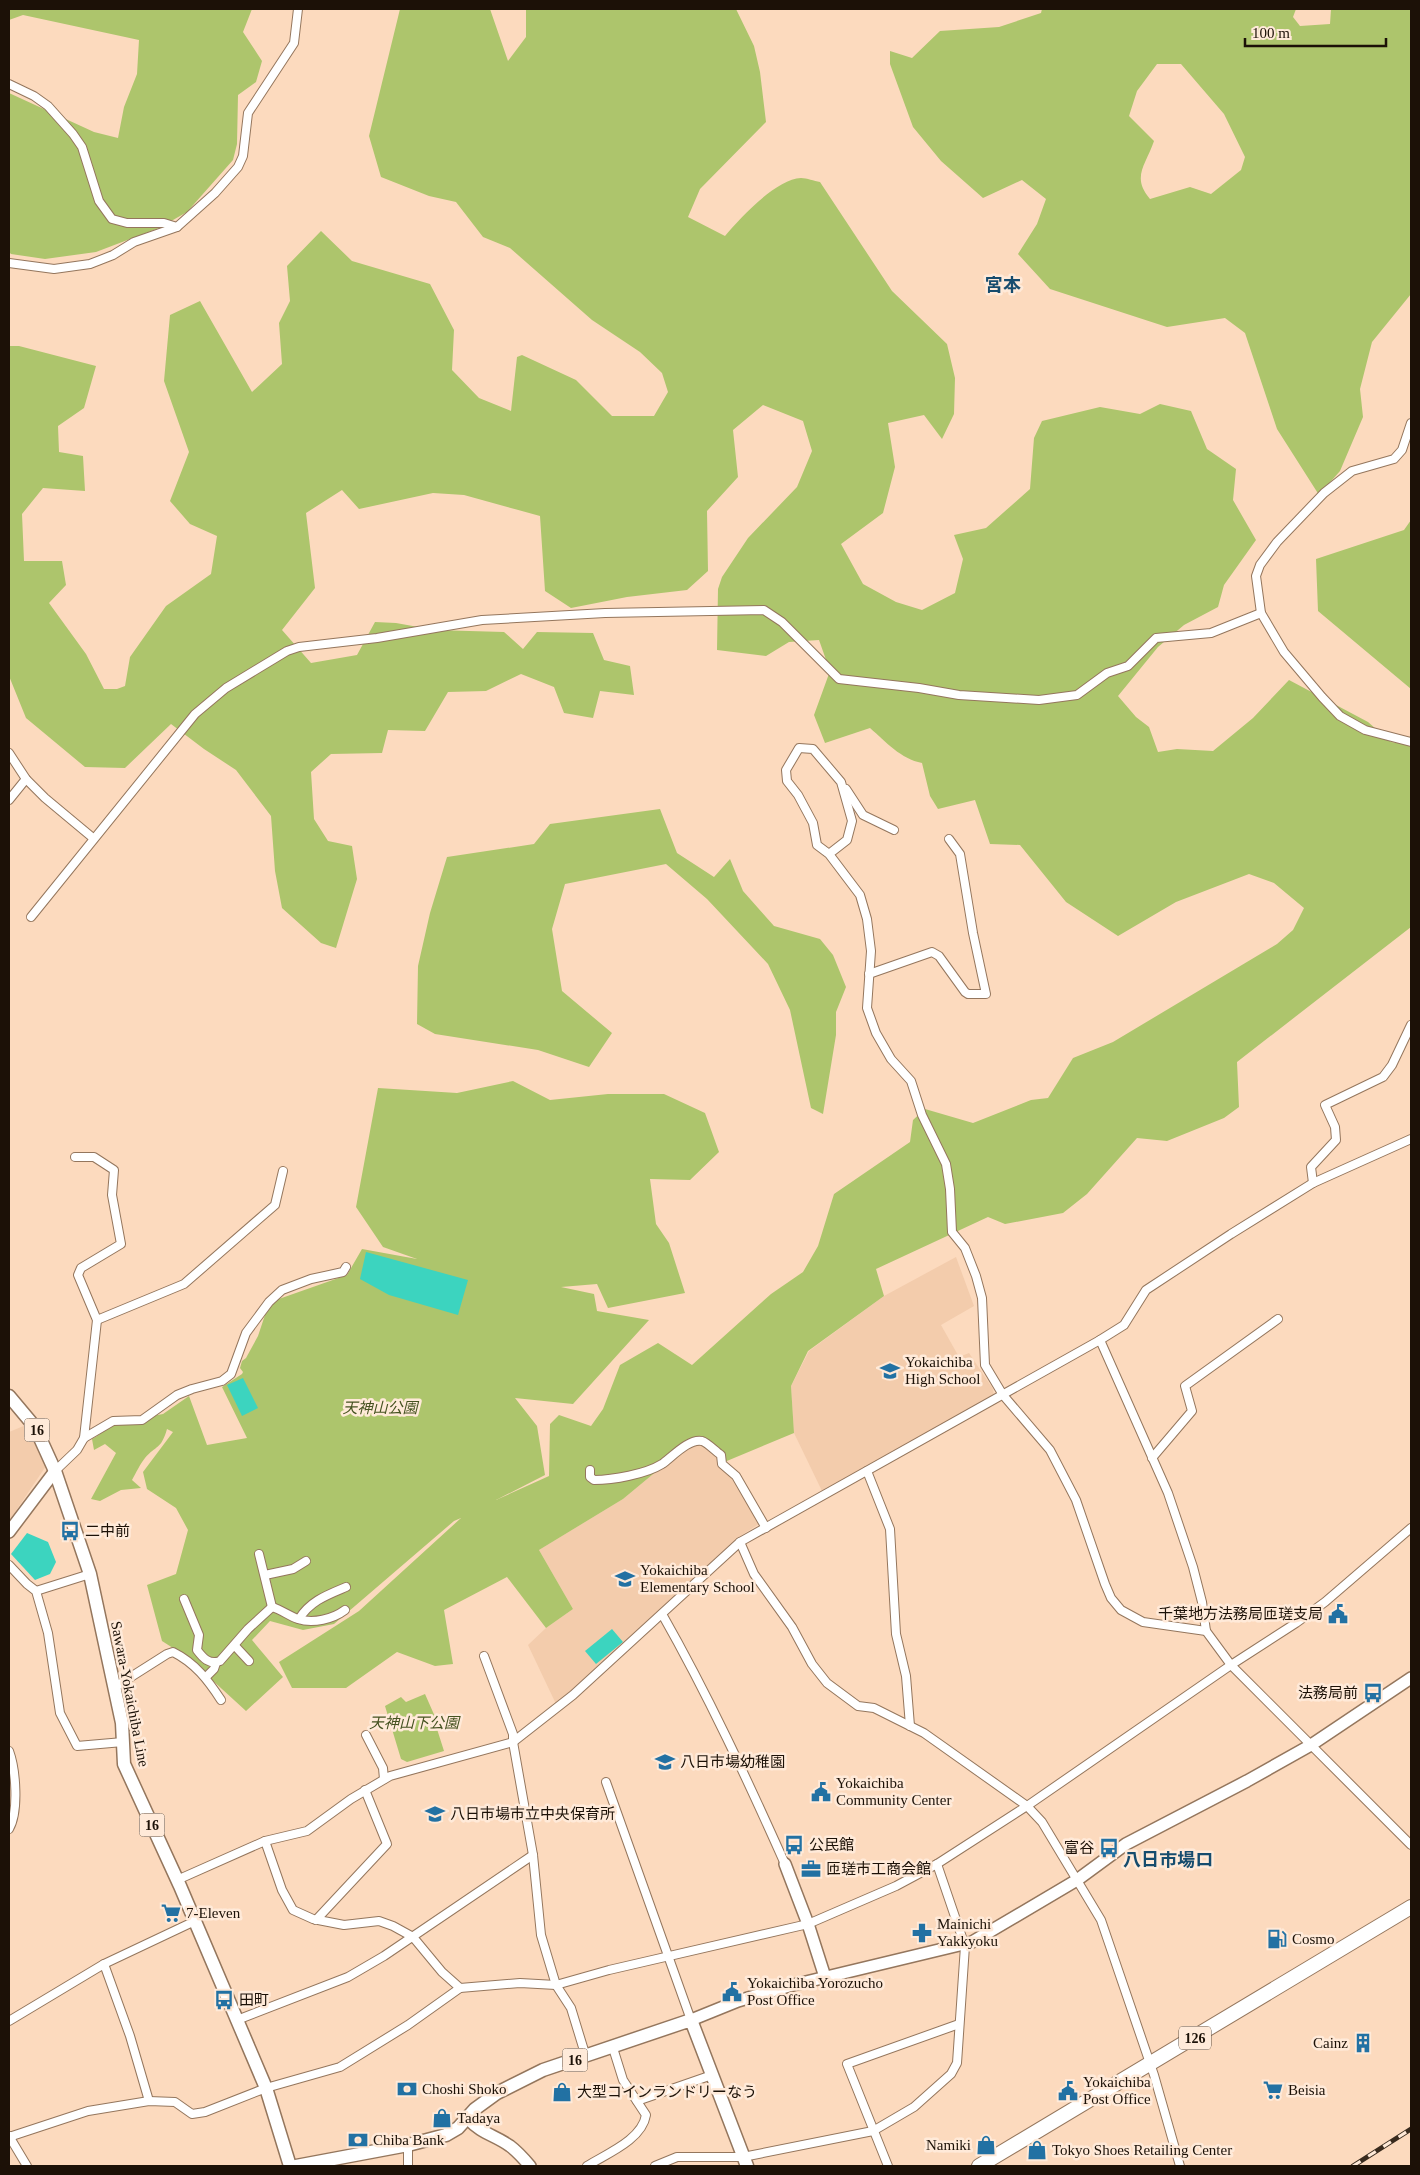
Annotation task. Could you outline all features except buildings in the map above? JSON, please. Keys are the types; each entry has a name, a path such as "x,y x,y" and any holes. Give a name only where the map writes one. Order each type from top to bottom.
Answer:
{"highway":[{"name":"126","path":"979,2166 1411,1907"}],"main road":[{"name":"Sawara-Yokaichiba Line","path":"9,1396 36,1427 55,1471 90,1574 122,1723 124,1764 238,2020 266,2088 290,2166"},
{"name":"16","path":"296,2166 408,2145 446,2135 475,2109 510,2086 543,2070 613,2048 691,2020"},
{"path":"691,2020 745,2162"}],"street":[{"path":"9,264 47,268 90,264 113,255 134,242 177,227 215,193 238,167 243,156 248,113 294,43 298,9"},
{"path":"9,84 34,96 48,106 73,134 82,148 99,201 112,219 127,223 164,223 177,227"},
{"path":"1411,423 1402,450 1394,459 1352,471 1324,493 1277,542 1260,565 1256,576 1261,613 1284,652 1340,716 1365,730 1411,742"},
{"path":"31,917 195,714 226,688 287,651 300,647 377,638 482,620 605,613 764,610 782,622 839,679 920,688 959,695 1039,700 1077,695 1107,673 1128,666 1156,638 1211,633 1261,613"},
{"path":"894,830 864,815 841,782 813,749 800,748 786,770 787,781 798,795 813,823 818,844 829,854 860,895 867,919 871,951 867,1008 876,1033 891,1059 910,1081 922,1115 939,1146 946,1164 950,1189 952,1232 965,1248 982,1298 984,1365 1003,1395 1050,1450 1076,1500 1111,1598 1121,1610 1143,1622 1206,1631"},
{"path":"9,753 26,779 45,798 93,838"},
{"path":"9,800 26,779"},
{"path":"829,854 847,840 852,821 841,782"},
{"path":"870,974 932,952 939,956 965,992 968,994 986,994 973,933 960,854 948,839"},
{"path":"1313,1183 1311,1167 1336,1140 1335,1127 1325,1105 1383,1077 1392,1064 1411,1025"},
{"path":"177,1880 265,1841 307,1831 365,1790 390,1776 513,1742 573,1695 740,1542 1100,1340 1124,1324 1146,1290 1313,1183 1411,1139"},
{"path":"9,1532 55,1471 77,1450 84,1438 97,1320 78,1275 81,1268 121,1244 112,1195 114,1170 94,1157 75,1157"},
{"path":"97,1320 184,1284 276,1205 283,1172"},
{"path":"84,1438 113,1420 142,1420 177,1396 192,1389 222,1381 231,1374 246,1333 282,1290 311,1279 343,1272 346,1267"},
{"path":"1152,1458 1192,1411 1185,1386 1278,1319"},
{"path":"1100,1340 1168,1493 1193,1567 1202,1602 1206,1631 1231,1665 1411,1845"},
{"path":"590,1470 590,1477 594,1480 618,1479 660,1465 682,1448 702,1441 721,1455 722,1464 736,1476 766,1528"},
{"path":"866,1471 890,1529 896,1634 906,1676 910,1726"},
{"path":"27,2166 9,2136 88,2111 150,2101 175,2102 192,2114 205,2112 266,2088 340,2067 460,1988 520,1983 556,1985 609,1970 808,1924 896,1886 937,1864 1027,1806 1325,1602 1411,1528"},
{"path":"740,1542 754,1574 792,1627 812,1664 827,1683 858,1706 874,1708 924,1733 1027,1806 1042,1822 1100,1920 1150,2065 1180,2166"},
{"path":"259,1554 272,1607"},
{"path":"265,1575 293,1569 306,1561"},
{"path":"9,1565 36,1591 48,1634 60,1713 77,1746 123,1742"},
{"path":"36,1591 90,1574"},
{"path":"299,1619 304,1611 317,1600 346,1586"},
{"path":"184,1599 200,1635 198,1650 205,1660 216,1662 220,1661 248,1629 272,1607"},
{"path":"272,1607 299,1619 318,1620 336,1617 345,1610"},
{"path":"662,1614 687,1658 749,1782 785,1864 825,1976"},
{"path":"234,1646 249,1661"},
{"path":"115,1687 173,1652 185,1658 206,1677 221,1700"},
{"path":"484,1656 513,1734 533,1855 542,1935 556,1985 571,2008 586,2057"},
{"path":"206,1677 214,1669 216,1662"},
{"path":"606,1782 691,2020 754,1996 825,1976 965,1946 1077,1880 1126,1844 1248,1781 1311,1745 1411,1678"},
{"path":"366,1735 383,1768 384,1779"},
{"path":"9,1751 15,1808 14,1821 9,1830"},
{"path":"316,1920 386,1844 365,1790"},
{"path":"265,1841 282,1890 294,1910 316,1920 344,1925 379,1921 413,1937 442,1972 460,1988"},
{"path":"238,2020 348,1977 413,1937 533,1855"},
{"path":"655,2166 677,2157 745,2162 873,2131 914,2107 951,2074 957,2063 965,1946 937,1864"},
{"path":"9,2021 104,1964 194,1921"},
{"path":"104,1964 130,2036 150,2101"},
{"path":"888,2166 847,2064 959,2024"},
{"path":"587,2166 621,2145 642,2128 646,2115 623,2080 613,2048"},
{"path":"637,2101 712,2075"},
{"path":"467,2118 478,2129 509,2145 530,2166"},
{"path":"408,2145 408,2166"}],"shaded area":[{"name":"Yokaichiba High School","path":"956,1257 974,1306 941,1325 959,1357 969,1353 993,1389 994,1396 822,1491 794,1433 791,1386 809,1351 884,1296"},
{"path":"26,1425 46,1466 9,1521 9,1432"},
{"name":"Yokaichiba Elementary School","path":"699,1436 722,1463 759,1524 737,1538 556,1704 528,1645 546,1628 573,1609 539,1550 623,1499"}],"green space":[{"path":"9,9 252,9 243,32 262,61 256,82 238,95 237,144 233,160 187,212 159,228 96,252 45,259 11,254 9,252 9,93 94,132 118,138 124,107 137,74 139,40 23,15 9,20"},
{"name":"天神山公園","path":"400,9 490,9 508,61 526,37 526,9 736,9 754,46 760,72 766,122 700,189 688,217 725,236 759,201 781,185 801,178 820,182 892,291 947,344 955,378 954,414 942,439 924,415 888,423 895,467 883,513 841,544 863,584 896,602 922,610 955,593 963,559 954,535 986,528 1030,489 1034,438 1042,421 1100,407 1140,414 1160,404 1191,411 1207,449 1236,469 1233,500 1256,540 1224,585 1218,607 1184,625 1158,647 1118,696 1136,717 1149,727 1158,752 1177,749 1213,751 1253,718 1289,680 1368,722 1391,742 1404,744 1411,735 1411,927 1237,1062 1239,1107 1224,1118 1167,1141 1137,1138 1087,1194 1063,1213 1005,1224 988,1217 876,1269 884,1296 808,1351 791,1386 794,1433 722,1463 699,1436 623,1499 539,1550 573,1609 546,1628 507,1577 444,1610 453,1664 435,1666 397,1652 346,1688 292,1688 279,1662 359,1611 461,1518 454,1521 334,1624 303,1630 270,1621 252,1640 283,1677 246,1711 187,1657 162,1641 147,1585 176,1574 188,1530 176,1508 147,1489 143,1472 173,1432 167,1429 160,1444 143,1460 132,1480 141,1488 121,1490 100,1501 91,1499 116,1453 105,1444 94,1450 92,1439 114,1423 163,1414 189,1396 207,1445 247,1438 222,1387 242,1374 243,1372 240,1368 242,1361 246,1358 258,1336 265,1315 276,1300 347,1275 362,1249 417,1259 383,1247 356,1207 378,1088 457,1093 513,1081 550,1100 608,1094 664,1094 705,1113 719,1152 690,1180 650,1179 656,1224 669,1243 685,1293 608,1308 597,1284 561,1287 594,1294 597,1311 649,1320 573,1404 515,1398 537,1426 545,1475 496,1500 549,1476 550,1424 559,1415 591,1426 603,1409 620,1365 658,1343 692,1365 771,1294 803,1272 818,1246 834,1194 910,1142 913,1120 925,1109 973,1123 1031,1100 1048,1098 1073,1058 1113,1042 1277,944 1293,930 1304,908 1274,883 1249,874 1176,902 1118,936 1066,902 1020,845 990,844 975,800 938,809 930,796 922,763 901,754 870,728 825,743 814,715 830,671 819,640 789,642 766,656 717,650 718,589 722,577 748,538 797,487 812,451 803,421 763,405 733,430 738,477 707,511 708,571 687,590 627,597 571,608 545,591 540,516 464,495 433,493 359,509 342,490 306,513 315,588 282,630 311,663 357,655 375,622 396,623 435,630 504,632 523,649 537,632 593,633 604,660 630,666 634,695 600,691 593,718 564,713 554,687 521,674 486,691 448,692 425,731 388,730 382,753 331,754 311,772 314,819 328,841 352,846 357,879 336,948 321,943 282,908 275,871 271,816 236,770 171,724 125,768 85,767 26,718 9,676 9,346 19,346 96,366 84,408 58,426 59,452 83,456 85,491 43,488 22,514 24,561 62,561 66,585 49,603 86,654 104,689 117,689 125,686 130,657 166,606 211,574 217,536 190,524 170,501 189,452 164,381 170,315 200,301 252,392 282,364 279,323 290,301 287,266 321,231 352,261 430,284 454,330 452,370 479,398 511,411 517,357 522,355 576,380 612,416 654,416 668,392 662,373 640,352 592,320 510,248 483,237 456,202 429,196 381,177 369,136"},
{"path":"1042,9 1296,9 1293,17 1300,26 1330,24 1331,9 1411,9 1411,294 1372,342 1360,389 1363,417 1340,471 1319,495 1277,429 1245,333 1225,318 1167,327 1050,289 1018,254 1037,224 1046,199 1022,180 983,198 941,161 913,127 890,64 890,51 912,58 940,31 999,27 1041,13","holes":["1157,64 1181,64 1224,114 1245,157 1241,170 1211,194 1190,187 1150,199 1141,184 1141,177 1144,164 1154,141 1129,116 1137,91"]},
{"path":"1411,520 1411,689 1318,611 1316,559 1404,530"},
{"path":"660,809 677,853 714,877 730,859 743,891 774,926 820,939 833,955 846,987 836,1012 836,1035 823,1114 811,1108 790,1010 768,964 707,899 666,864 565,884 552,929 562,991 612,1033 589,1067 538,1050 435,1034 417,1024 418,966 430,913 447,857 534,844 550,824"},
{"name":"天神山下公園","path":"425,1694 440,1728 437,1729 444,1751 407,1762 401,1759 385,1706 401,1697 406,1702"}],"water":[{"path":"366,1252 468,1280 458,1315 389,1295 360,1279"},
{"path":"243,1378 258,1408 242,1416 227,1385"},
{"path":"27,1533 48,1542 56,1562 50,1574 35,1580 11,1554"},
{"path":"612,1629 623,1642 596,1664 585,1651"}],"railway":[{"path":"1353,2166 1411,2129"}],"place":[{"name":"Yokaichiba High School","path":"890,1371"},
{"name":"二中前","path":"70,1531"},
{"name":"Yokaichiba Elementary School","path":"625,1579"},
{"name":"千葉地方法務局匝瑳支局","path":"1338,1614"},
{"name":"法務局前","path":"1373,1693"},
{"name":"八日市場幼稚園","path":"665,1762"},
{"name":"Yokaichiba Community Center","path":"821,1792"},
{"name":"八日市場市立中央保育所","path":"435,1814"},
{"name":"公民館","path":"794,1845"},
{"name":"富谷","path":"1109,1848"},
{"name":"匝瑳市工商会館","path":"811,1869"},
{"name":"7-Eleven","path":"171,1913"},
{"name":"Mainichi Yakkyoku","path":"922,1933"},
{"name":"Cosmo","path":"1277,1939"},
{"name":"Yokaichiba Yorozucho Post Office","path":"732,1992"},
{"name":"田町","path":"224,2000"},
{"name":"Cainz","path":"1363,2043"},
{"name":"Choshi Shoko","path":"407,2089"},
{"name":"Beisia","path":"1273,2090"},
{"name":"Yokaichiba Post Office","path":"1068,2091"},
{"name":"大型コインランドリーなう","path":"562,2092"},
{"name":"Tadaya","path":"442,2118"},
{"name":"Chiba Bank","path":"358,2140"},
{"name":"Namiki","path":"986,2145"},
{"name":"Tokyo Shoes Retailing Center","path":"1037,2150"}],"district":[{"name":"宮本","path":"1003,285"},
{"name":"八日市場ロ","path":"1168,1860"}]}
